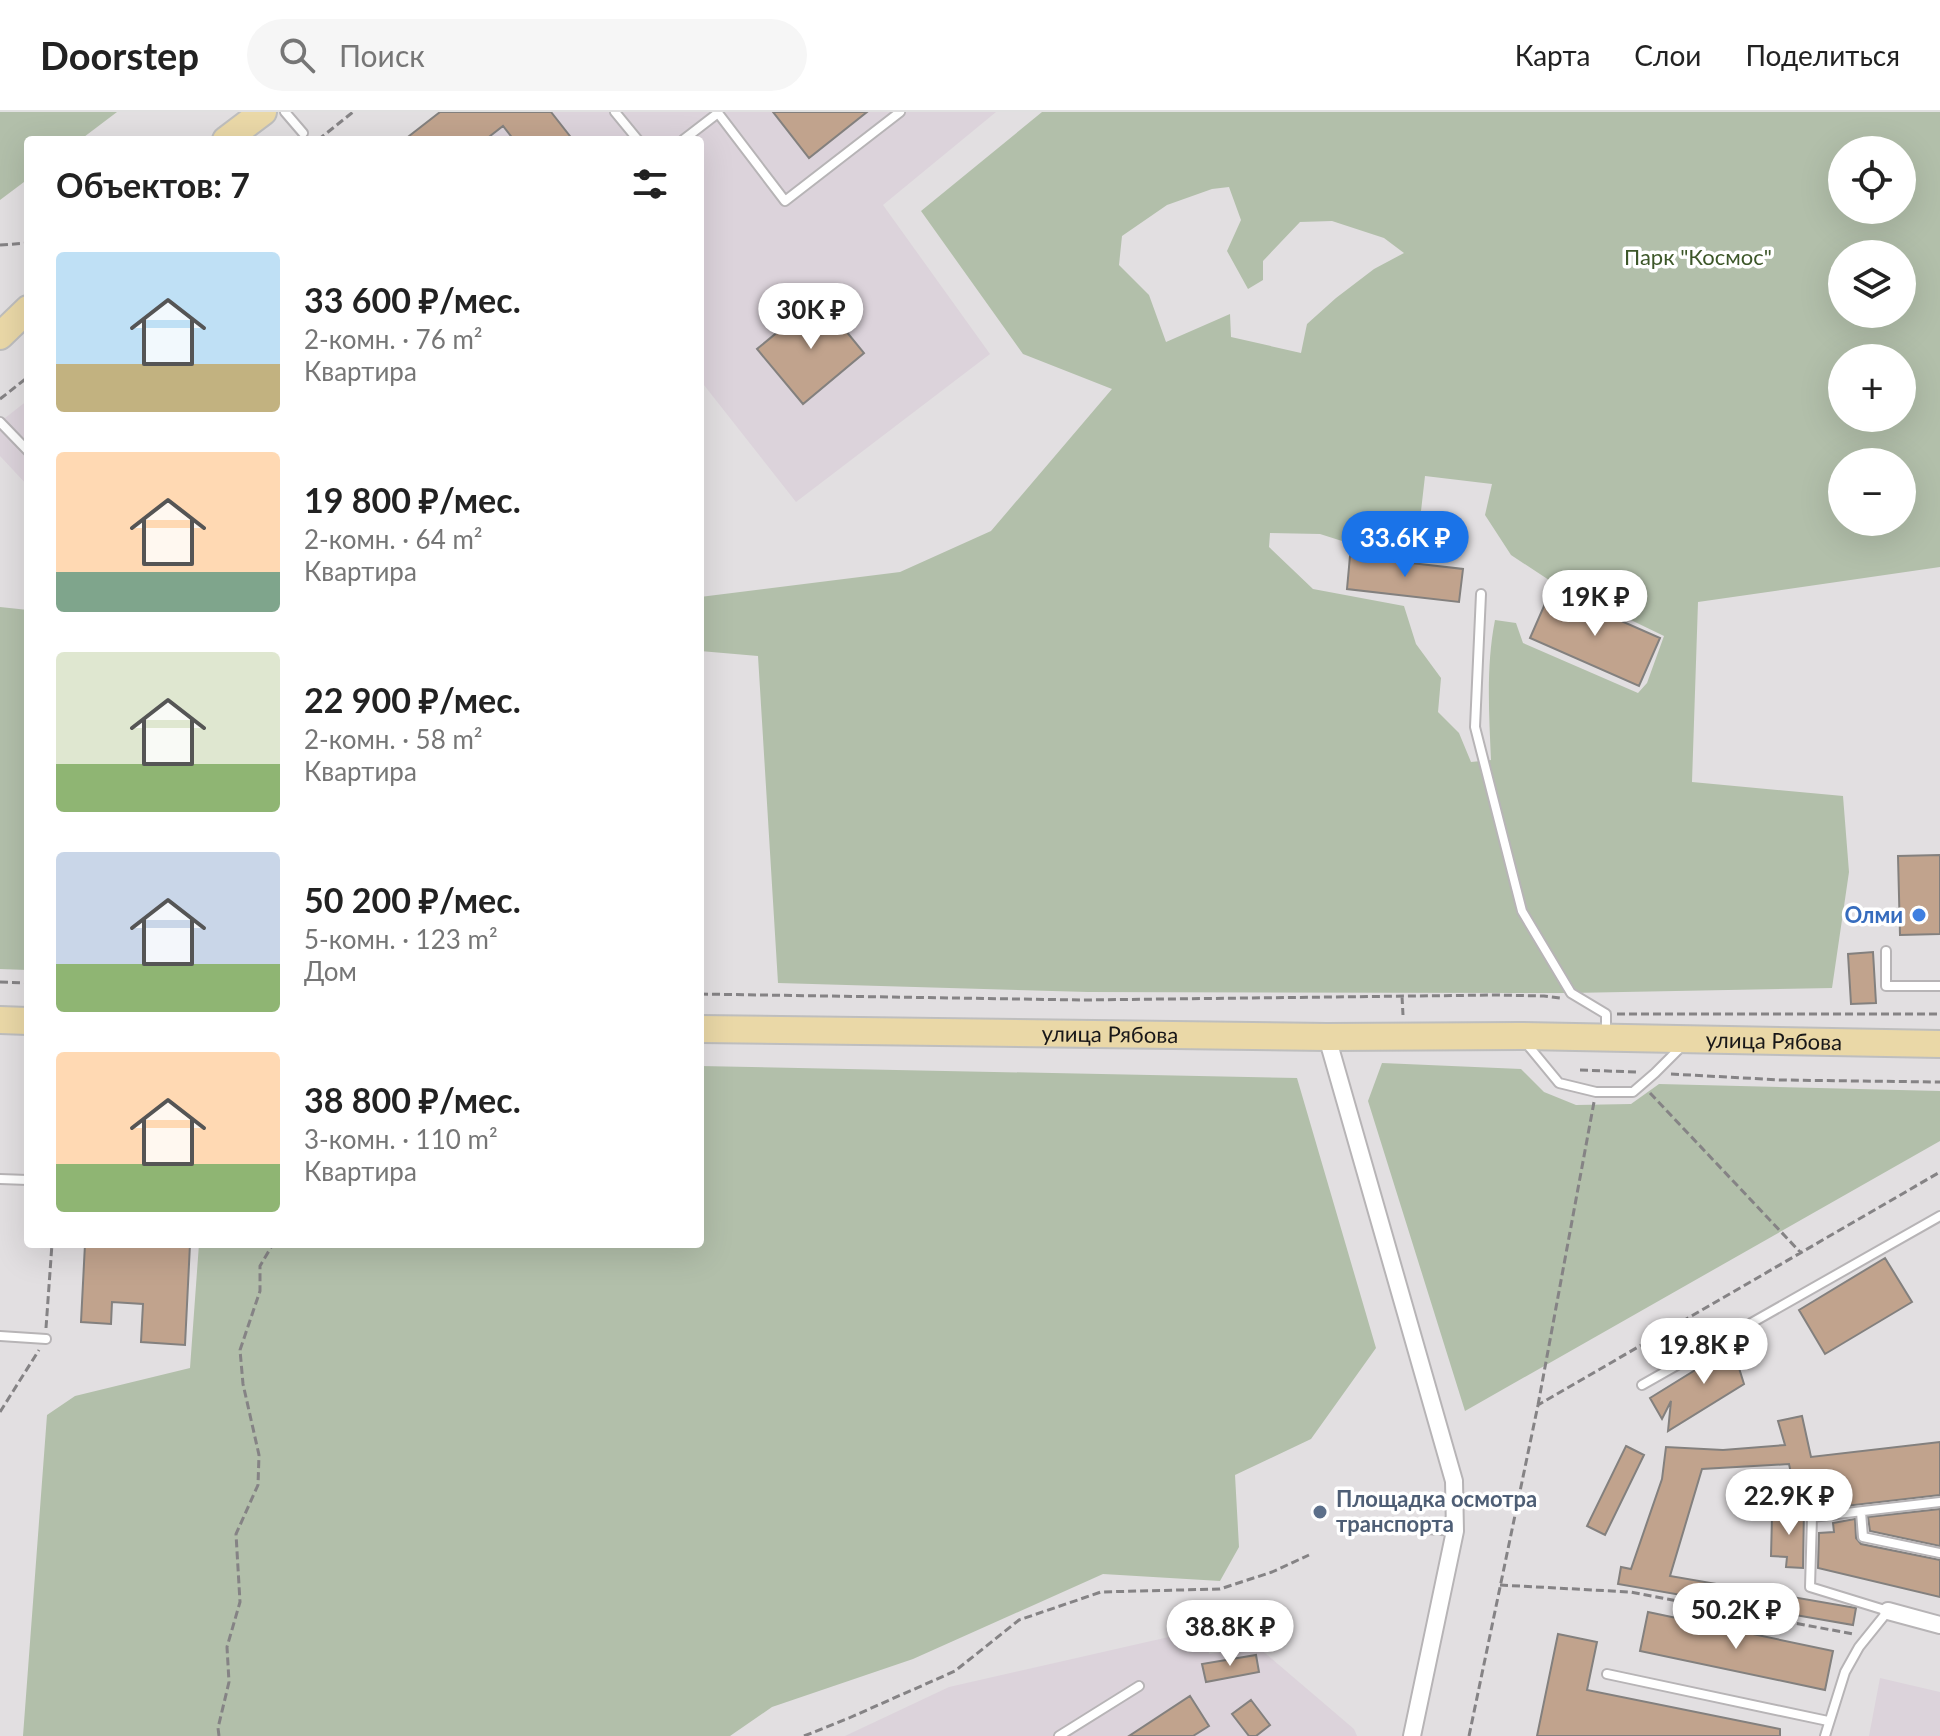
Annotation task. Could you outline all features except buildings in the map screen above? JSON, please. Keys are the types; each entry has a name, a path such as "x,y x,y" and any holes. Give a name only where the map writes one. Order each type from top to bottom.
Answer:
{"main road":[{"path":"231,136 263,112"},
{"path":"0,336 24,313"},
{"path":"0,1020 24,1021"},
{"name":"улица Рябова","path":"704,1029 1327,1037 1521,1036 1606,1026 1688,1040 1940,1044"}],"street":[{"path":"1327,1037 1454,1481 1455,1531 1412,1736"},
{"path":"1888,1611 1940,1625"}],"lane":[{"path":"285,112 303,133"},
{"path":"615,112 635,136"},
{"path":"688,136 718,112 785,201 900,112"},
{"path":"0,422 24,447"},
{"path":"1481,594 1475,727 1522,911 1571,993 1606,1026"},
{"path":"1886,951 1886,986 1940,986"},
{"path":"1521,1036 1559,1083 1596,1092 1633,1092 1688,1040"},
{"path":"0,1179 24,1180"},
{"path":"1642,1385 1940,1216"},
{"path":"0,1336 46,1339"},
{"path":"1825,1736 1845,1672 1859,1647 1888,1611 1810,1587 1812,1517 1940,1502"},
{"path":"1861,1512 1863,1537 1940,1553"},
{"path":"1384,1526 1455,1531"},
{"path":"1607,1674 1828,1721"},
{"path":"1059,1736 1139,1686"}],"path":[{"path":"323,136 353,112"},
{"path":"0,245 24,243"},
{"path":"0,399 24,380"},
{"path":"0,982 24,983"},
{"path":"704,994 1083,1000 1513,995 1567,999"},
{"path":"1606,1026 1940,1014"},
{"path":"1580,1070 1781,1080 1940,1082"},
{"path":"1469,1736 1538,1405 1600,1071"},
{"path":"1641,1083 1801,1253"},
{"path":"1538,1405 1940,1172"},
{"path":"219,1736 218,1728 229,1682 227,1647 240,1602 236,1534 258,1485 259,1455 243,1384 240,1350 260,1291 260,1266 271,1248"},
{"path":"804,1736 955,1671 1019,1620 1101,1592 1220,1589 1272,1572 1309,1555"},
{"path":"1500,1585 1630,1592 1868,1637"}],"shaded area":[{"path":"440,112 996,112 883,205 990,354 796,502 704,385 704,136 409,136"},
{"path":"24,403 24,482 0,456 0,422"},
{"path":"1204,1629 1209,1654 1258,1647 1354,1729 1357,1736 845,1736 949,1687"},
{"path":"1880,1678 1940,1692 1940,1736 1869,1736"}],"green space":[{"path":"0,112 117,112 85,136 24,136 24,182 0,200"},
{"name":"Парк \"Космос\"","path":"1042,112 1940,112 1940,567 1698,602 1692,782 1843,796 1849,872 1832,988 1571,993 1088,992 778,983 758,656 704,651 704,596 900,572 991,531 1112,389 1023,354 921,211","holes":["1229,187 1241,220 1227,251 1248,289 1263,280 1263,261 1300,222 1332,221 1384,238 1404,253 1374,269 1307,324 1301,353 1231,337 1230,314 1166,342 1149,295 1119,265 1122,236 1167,205 1212,189","1425,476 1492,484 1485,515 1511,555 1552,582 1664,636 1647,683 1638,693 1523,643 1516,623 1495,620 1489,672 1491,760 1471,762 1459,733 1438,712 1441,678 1416,644 1404,606 1313,589 1269,547 1270,533 1320,534 1361,547 1400,552 1421,511"]},
{"path":"0,607 24,610 24,970 0,969"},
{"path":"1382,1063 1521,1069 1544,1092 1576,1105 1631,1104 1659,1084 1940,1091 1940,1141 1465,1411 1368,1101"},
{"path":"704,1066 1297,1078 1376,1348 1311,1439 1235,1475 1239,1547 1220,1581 1103,1574 913,1659 772,1707 730,1736 23,1736 47,1415 75,1396 190,1368 199,1248 704,1248"}],"place":[{"name":"Олми","path":"1919,915"},
{"name":"Площадка осмотра транспорта","path":"1320,1512"}]}
